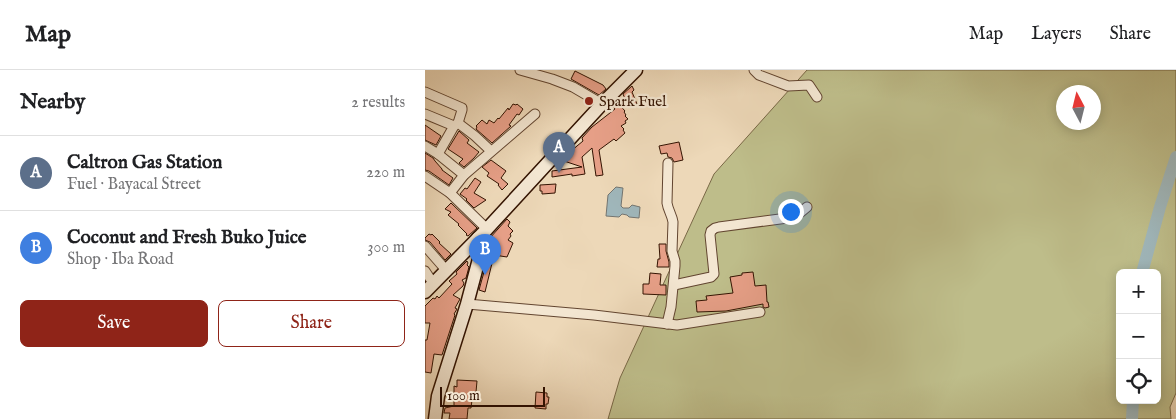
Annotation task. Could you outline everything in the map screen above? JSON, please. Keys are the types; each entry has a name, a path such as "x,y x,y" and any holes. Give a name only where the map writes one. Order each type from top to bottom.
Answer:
{"main road":[{"path":"429,288 631,73"},
{"path":"435,419 438,396 479,259 482,233"}],"street":[{"path":"524,70 573,87 602,104"},
{"path":"755,70 759,75 788,86 809,85 817,97"},
{"path":"425,92 462,108 456,124 438,154"},
{"path":"425,114 456,124 475,136 491,151"},
{"path":"450,193 464,175 535,114"},
{"path":"425,146 464,175"},
{"path":"667,324 674,284 675,261 671,246 673,218 667,203 668,163"},
{"path":"425,176 450,193 482,233"},
{"path":"674,284 711,277 714,274 710,235 711,231 715,228 795,217 807,207"},
{"path":"425,246 446,270"},
{"path":"425,271 429,288"},
{"path":"467,304 594,315 677,325 760,312"}],"shaded area":[{"path":"807,70 1176,70 1176,393 1170,407 1171,419 608,419 620,378 714,174"}],"water":[{"path":"616,187 623,188 621,206 623,208 629,208 632,205 640,207 639,218 622,214 619,217 606,216 608,195"}],"building":[{"path":"575,71 603,85 606,89 599,95 571,79"},
{"path":"632,86 634,90 632,92 637,104 628,107 623,94"},
{"path":"616,101 625,111 625,116 628,119 621,126 625,133 616,141 614,139 599,150 603,175 596,176 592,148 582,157 585,174 552,177 552,171 582,167 561,160 570,150 583,141 582,138 592,127 615,109 612,105"},
{"path":"513,104 517,104 523,109 509,125 511,126 492,143 476,129 476,126 482,120 487,124 489,120 494,123"},
{"path":"425,125 441,136 436,145 425,140"},
{"path":"459,131 469,140 467,143 479,152 464,167 459,163 463,159 448,149"},
{"path":"679,142 683,160 674,162 672,158 668,157 667,153 661,154 659,146"},
{"path":"425,153 433,158 442,170 453,178 449,185 425,170"},
{"path":"491,160 506,171 501,178 508,184 502,190 499,184 487,176 489,173 482,167"},
{"path":"475,178 481,182 474,193 486,200 474,208 460,194 465,188 467,189"},
{"path":"556,184 555,193 542,194 542,191 540,191 540,185"},
{"path":"451,203 477,228 468,236 459,224 448,215 451,212 445,209"},
{"path":"507,219 510,222 508,226 513,231 508,240 513,243 507,257 494,255 485,292 479,290 487,261 489,239"},
{"path":"429,234 432,234 451,254 445,260 430,242 425,240"},
{"path":"659,244 666,244 669,267 657,267 658,259 660,259"},
{"path":"467,261 469,267 466,278 462,280 463,286 453,295 460,299 455,308 457,309 442,355 434,354 431,373 425,372 425,340 427,340 430,323 425,323 425,306 433,298 435,299 437,296 439,298 452,284 449,281"},
{"path":"753,272 755,286 766,285 769,307 763,307 763,304 726,311 697,312 696,301 707,300 706,296 733,293 730,277"},
{"path":"650,273 661,274 660,285 666,285 666,295 643,294 643,284 649,284"},
{"path":"457,380 477,381 476,392 473,392 471,408 468,408 467,419 449,419 450,413 444,413 445,408 454,406 454,386 457,387"},
{"path":"536,392 547,393 547,397 549,397 546,409 535,408"}],"waterway":[{"path":"1143,269 1176,157"},
{"path":"1132,419 1133,404"}],"place":[{"name":"Spark Fuel","path":"589,101"},
{"name":"Caltron Gas Station","path":"559,173"},
{"name":"Coconut and Fresh Buko Juice","path":"485,275"}]}
